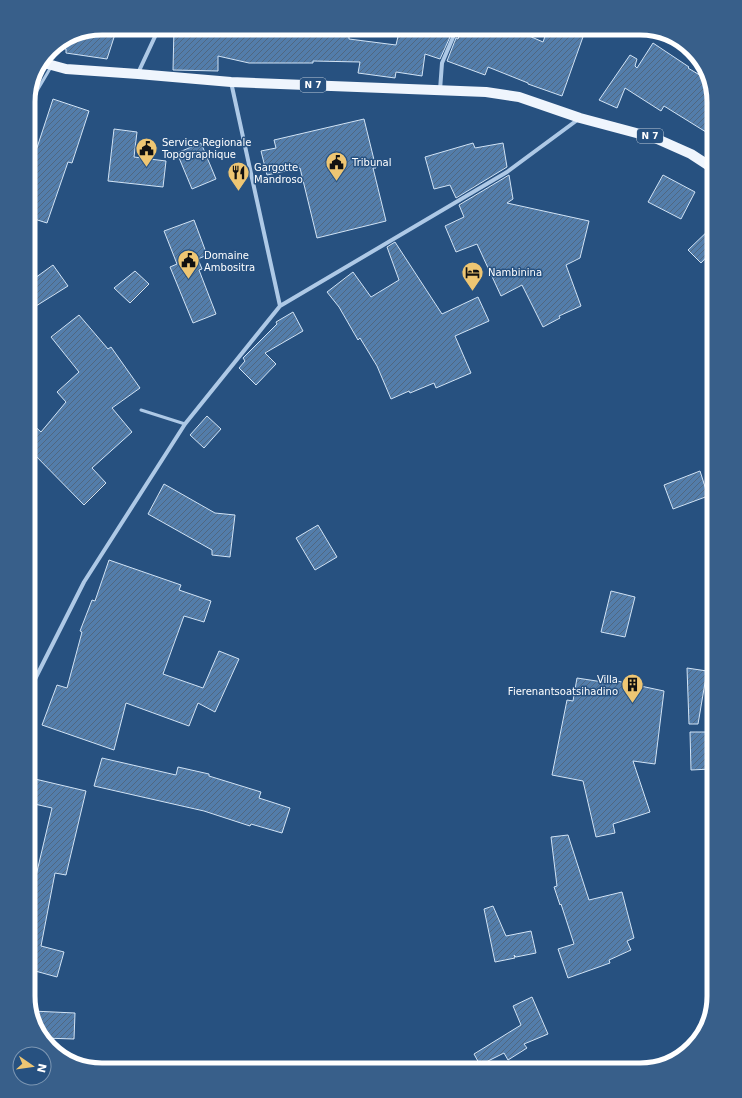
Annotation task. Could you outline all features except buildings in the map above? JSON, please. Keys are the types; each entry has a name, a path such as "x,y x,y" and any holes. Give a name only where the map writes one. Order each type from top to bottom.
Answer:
{"main road":[{"name":"N 7","path":"48,64 66,69 231,82 486,92 519,97 580,118 655,138 691,154 707,164"}],"street":[{"path":"138,74 156,35"},
{"path":"440,90 442,64 454,35"},
{"path":"231,82 280,306"},
{"path":"35,679 84,582 185,424 280,306 507,172 580,118"}],"lane":[{"path":"37,88 48,64"},
{"path":"141,410 185,424"}],"place":[{"name":"Service Regionale Topographique","path":"146,168"},
{"name":"Tribunal","path":"336,182"},
{"name":"Gargotte Mandroso","path":"238,192"},
{"name":"Domaine Ambositra","path":"189,280"},
{"name":"Nambinina","path":"473,292"},
{"name":"Villa Fierenantsoatsihadino","path":"633,704"}]}
